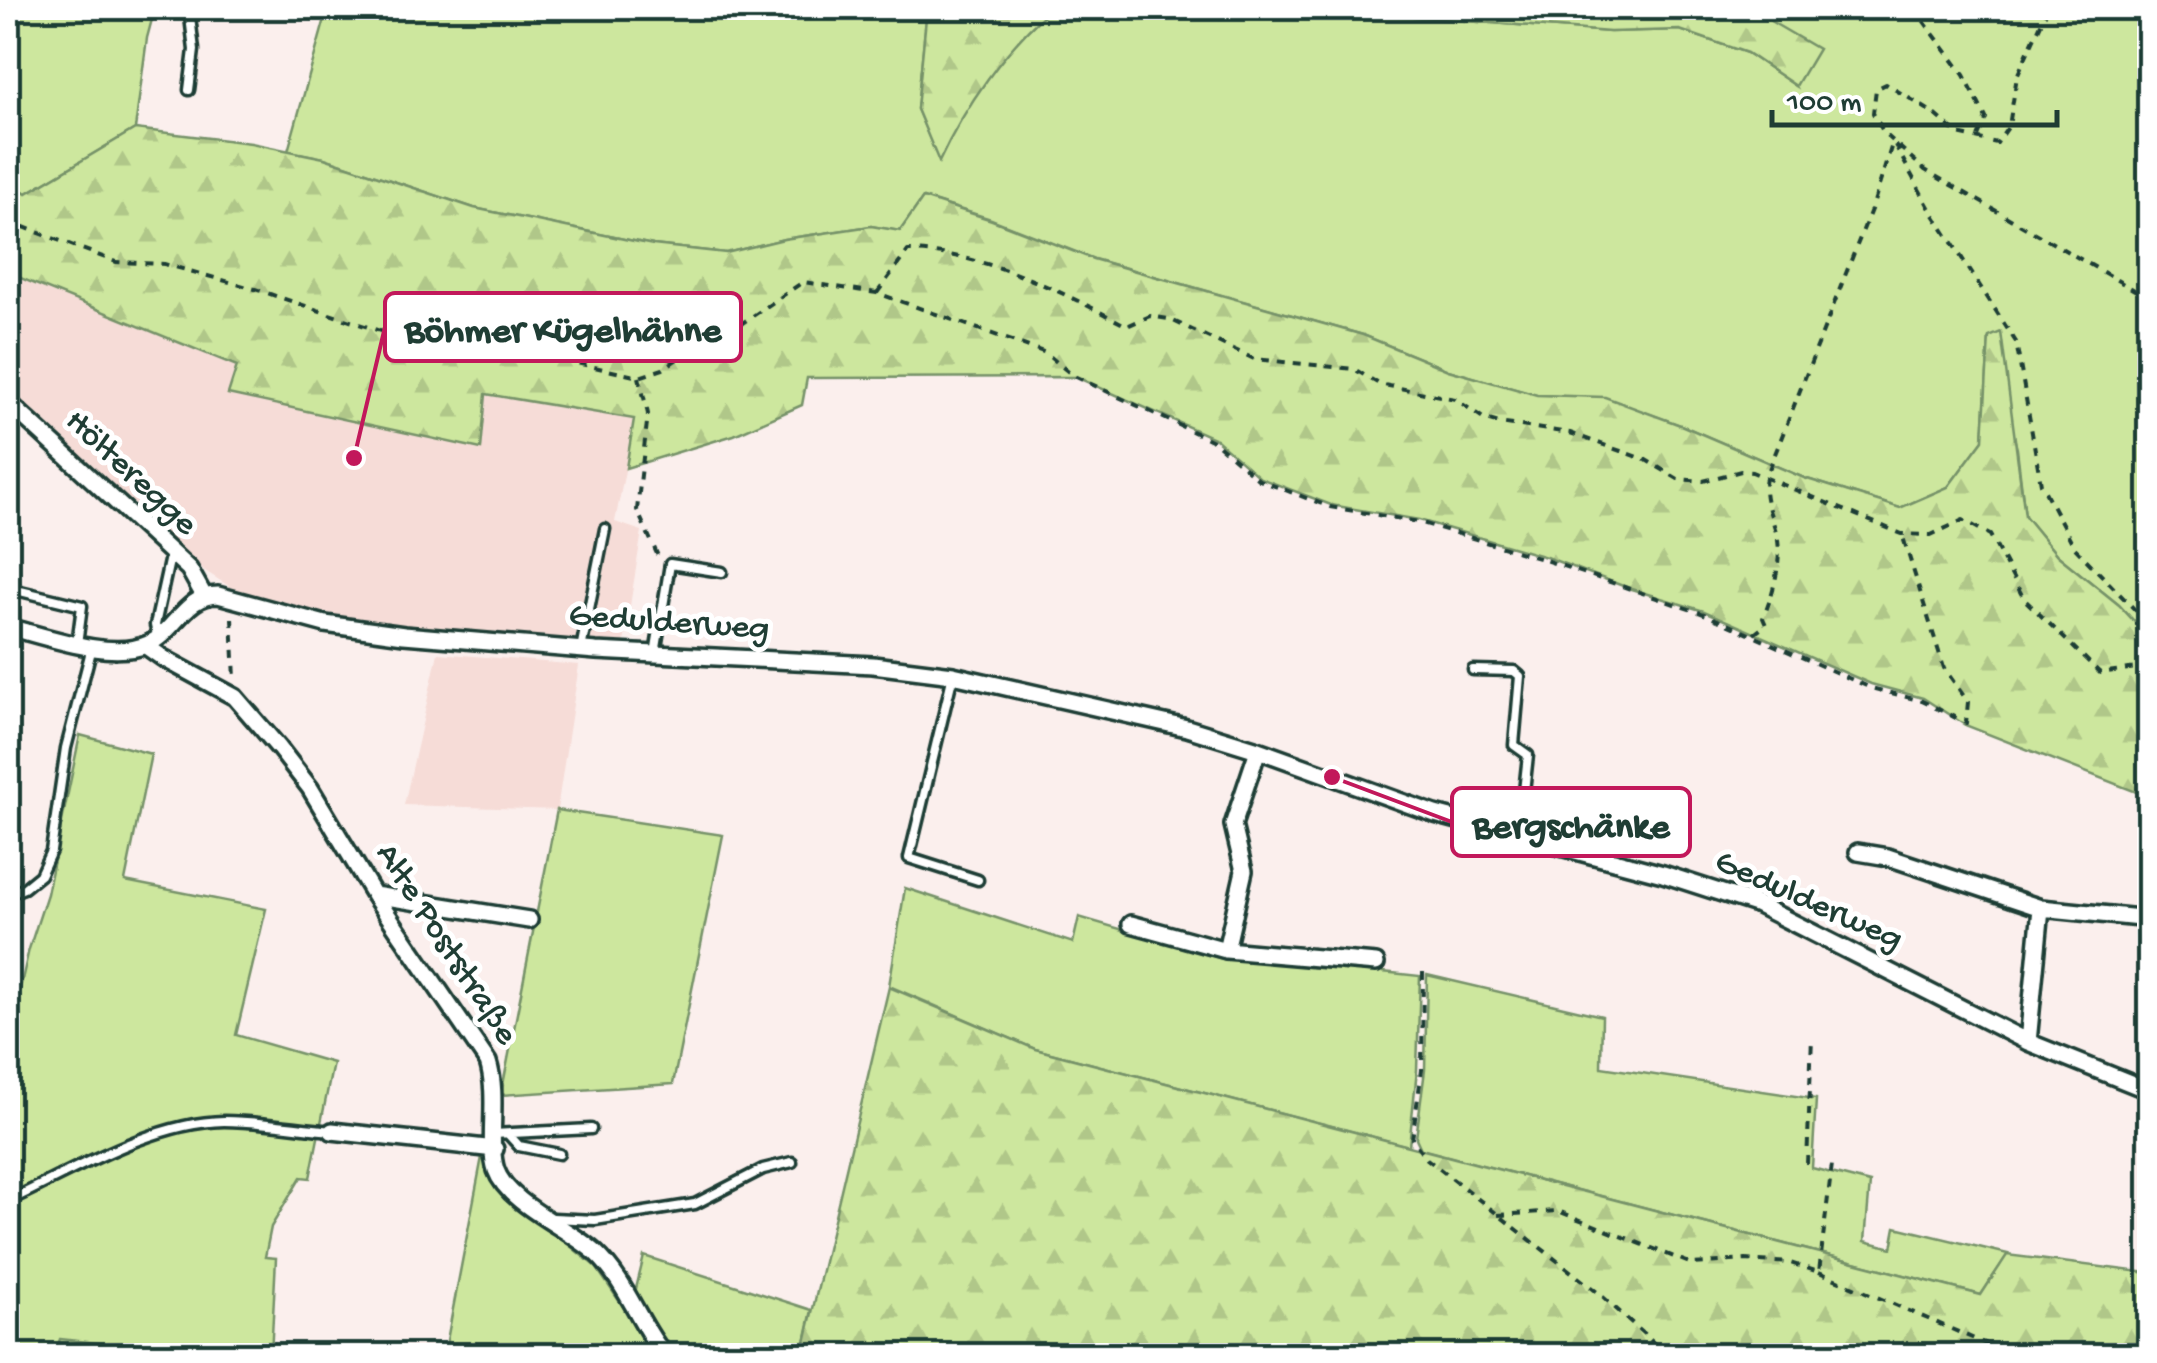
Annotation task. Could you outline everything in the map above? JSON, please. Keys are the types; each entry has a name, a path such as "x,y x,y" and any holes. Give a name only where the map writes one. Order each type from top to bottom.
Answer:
{"street":[{"name":"Hölteregge","path":"8,402 194,574 204,596"},
{"name":"Gedulderweg","path":"204,596 225,596 280,614 384,632 581,650 873,665 953,675 1187,728 1391,800 1662,874 1756,904 2028,1042 2150,1091"},
{"path":"8,627 84,646 125,650 152,642 204,596"},
{"name":"Alte Poststraße","path":"152,642 163,658 236,697 310,788 374,895 488,1062 499,1139 496,1170 546,1217 601,1258 665,1356"},
{"path":"1226,950 1244,871 1233,825 1258,750"},
{"path":"1858,852 1888,857 2041,908 2150,919"},
{"path":"374,895 530,920"},
{"path":"2028,1042 2041,908"},
{"path":"1131,924 1226,950 1376,963"},
{"path":"332,1131 499,1139"}],"lane":[{"path":"189,8 194,50 189,90"},
{"path":"581,650 605,529"},
{"path":"152,642 171,552"},
{"path":"655,654 670,564 722,572"},
{"path":"8,588 82,606 84,646 51,851 40,874 24,888 8,894"},
{"path":"1473,670 1514,671 1520,676 1514,745 1528,755 1520,837"},
{"path":"953,675 910,858 978,880"},
{"path":"8,1201 142,1140 193,1124 225,1121 332,1131"},
{"path":"499,1139 591,1128"},
{"path":"499,1139 559,1154"},
{"path":"546,1217 596,1220 695,1204 764,1169 792,1162"}],"path":[{"path":"1914,8 1964,75 1986,118 1978,137"},
{"path":"877,293 908,251 966,256 1056,290 1127,326 1150,316 1169,320 1254,359 1354,369 1379,384 1455,399 1499,424 1570,433 1646,460 1678,478 1703,481 1740,471 1766,477 1902,534 1931,535 1964,520 1990,535 2024,599 2100,672 2149,665 2140,615 2074,548 2041,484 2016,342 1873,113 1876,88 1886,84 1936,114 1958,134 1997,143 2010,126 2018,76 2048,8"},
{"path":"1893,141 1926,170 2150,299"},
{"path":"1752,636 1766,625 1763,618 1780,559 1776,548 1778,534 1768,511 1766,477 1874,202 1893,141"},
{"path":"8,221 116,262 164,264 255,289 395,336 450,349 536,354 639,377 662,369 689,350 726,334 803,282 877,293 1046,353 1072,375 1215,442 1258,480 1330,507 1419,522 1704,614 1871,688 1922,701 1966,723 1968,702 1944,668 1902,534"},
{"path":"639,377 648,414 637,510 658,555 670,564"},
{"path":"233,632 236,697"},
{"path":"1424,972 1422,1070 1412,1138 1427,1159 1601,1295 1668,1356"},
{"path":"1807,1164 1812,1037"},
{"path":"1819,1272 1832,1164"},
{"path":"1498,1215 1558,1211 1692,1264 1746,1260 1819,1272 2014,1356"},
{"path":"1156,1356 1170,1356"}],"shaded area":[{"path":"8,273 239,366 228,395 480,448 486,395 635,419 615,522 642,531 624,643 411,629 309,612 243,595 205,571 172,543 8,390"},
{"path":"438,653 579,665 557,810 404,805"}],"green space":[{"path":"8,8 155,8 147,38 135,129 27,193 8,185"},
{"path":"328,8 927,8 917,109 939,160 988,78 1018,40 1052,8 1162,8 1220,19 1376,14 1610,32 1680,30 1747,53 1796,86 1760,15 1738,8 2149,8 2149,619 2143,631 2119,605 2057,555 2025,516 2017,449 1989,337 1983,440 1948,487 1900,508 1804,478 1683,426 1605,398 1536,395 1448,370 1363,335 1094,259 991,219 923,198 900,231 871,226 784,239 726,253 653,245 474,208 324,158 288,151"},
{"path":"927,8 1052,8 1018,41 988,79 939,162 917,109"},
{"path":"1162,8 1738,8 1760,15 1818,49 1796,86 1747,53 1680,30 1610,32 1376,14 1220,19"},
{"path":"135,129 251,143 324,158 474,208 653,245 726,253 784,239 871,226 900,231 923,198 1093,259 1363,335 1448,370 1537,395 1605,397 1804,478 1900,508 1948,487 1983,440 1989,337 2001,332 2025,516 2057,555 2119,605 2142,630 2149,619 2149,797 1965,725 1923,698 1871,684 1704,611 1546,557 1419,520 1331,505 1260,478 1216,439 1076,377 807,378 802,405 734,435 626,468 634,419 486,394 481,449 228,394 237,366 8,273 8,185 27,193"},
{"path":"80,735 151,754 125,881 266,909 236,1035 333,1063 310,1178 301,1177 271,1227 265,1257 276,1258 271,1355 203,1355 60,1340 54,1355 8,1356 8,1042 29,949 47,894"},
{"path":"557,810 723,835 673,1084 501,1095"},
{"path":"905,888 1073,943 1079,917 1223,959 1382,968 1383,972 1420,976 1417,1070 1409,1146 1035,1049 889,986"},
{"path":"1427,975 1602,1016 1601,1067 1816,1099 1812,1168 1870,1183 1865,1241 1892,1248 1896,1227 2008,1254 1981,1295 1421,1149 1416,1138 1425,1070"},
{"path":"889,987 1035,1049 1981,1295 2007,1255 2149,1273 2149,1355 802,1355"},
{"path":"482,1157 496,1185 596,1267 656,1355 444,1356"},
{"path":"644,1256 812,1310 802,1355 674,1355 634,1297"},
{"path":"60,1339 208,1355 55,1355"}],"place":[{"name":"Böhmer Kügelhähne","path":"354,458"},
{"name":"Bergschänke","path":"1332,777"}]}
